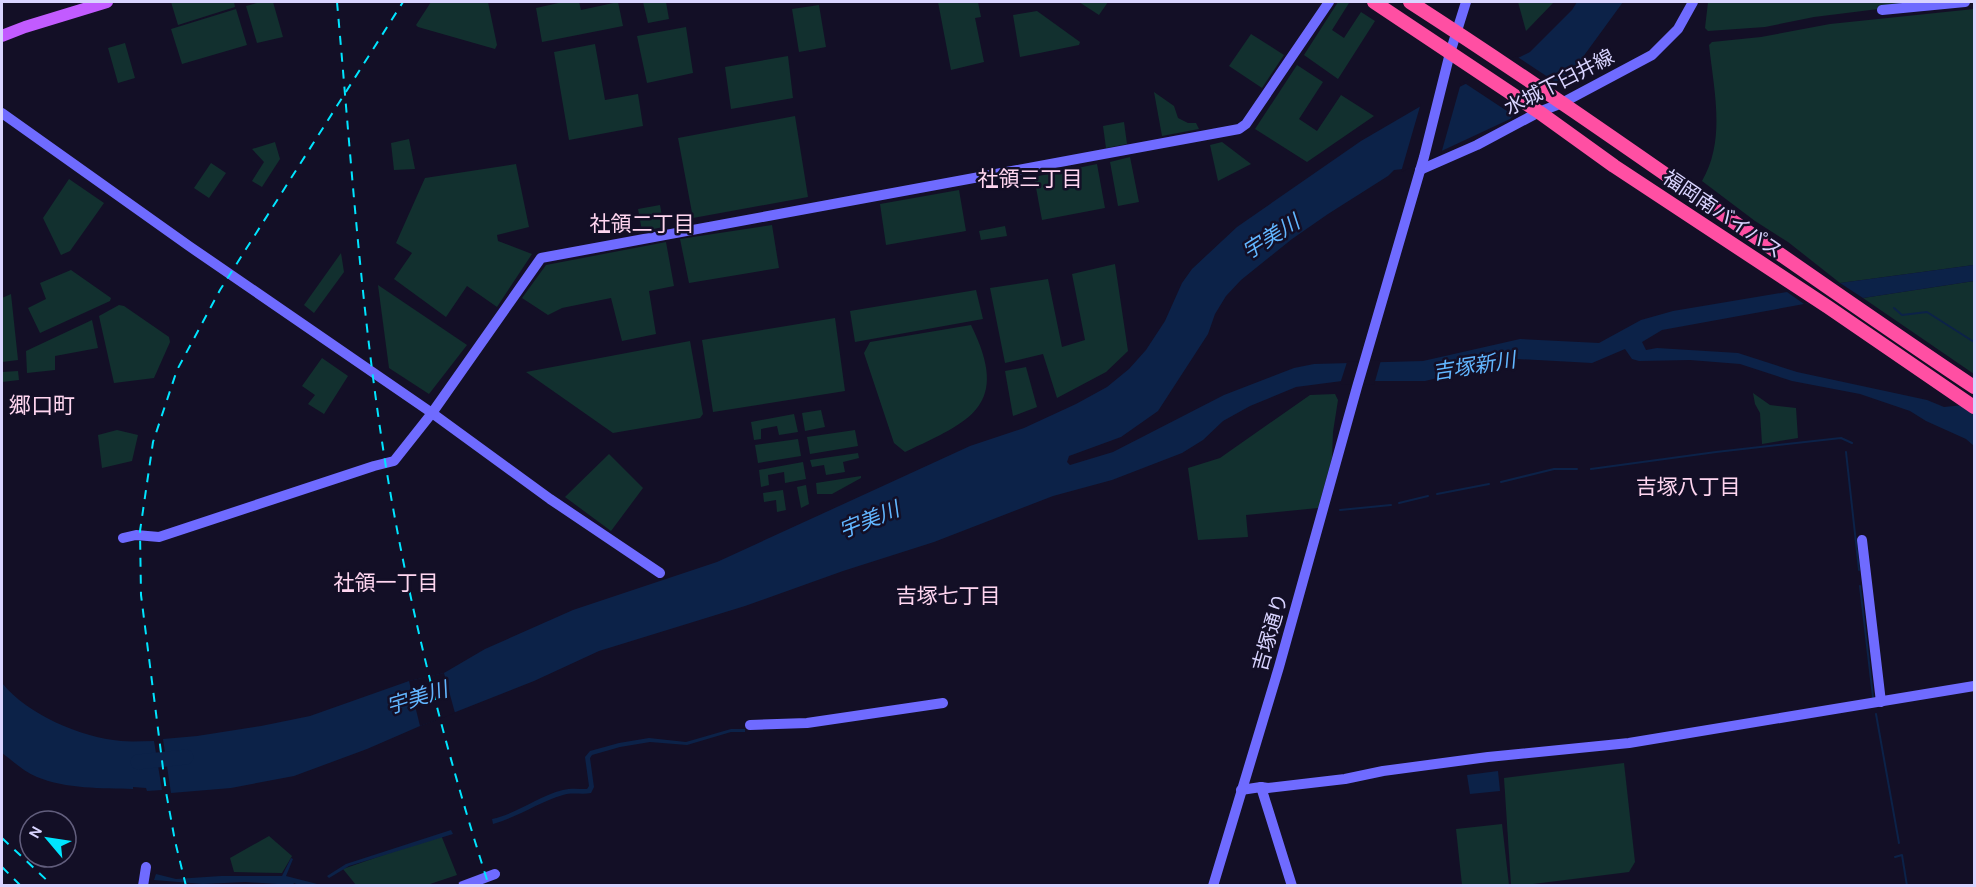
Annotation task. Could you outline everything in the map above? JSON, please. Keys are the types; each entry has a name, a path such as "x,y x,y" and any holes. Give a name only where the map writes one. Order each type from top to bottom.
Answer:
{"highway":[{"name":"福岡南バイパス","path":"1374,2 1970,405"},
{"name":"福岡南バイパス","path":"1410,2 1502,62 1821,284 1974,387"}],"main road":[{"path":"2,36 107,2"}],"street":[{"path":"123,538 136,535 159,537 394,461 432,413 541,258 1239,129 1246,124 1329,2"},
{"path":"1420,170 1450,53 1466,2"},
{"name":"水城下臼井線","path":"1420,170 1477,145 1536,110 1562,103 1652,55 1678,29 1693,2"},
{"path":"1882,10 1965,2"},
{"path":"2,114 197,252 432,413 550,499 660,573"},
{"name":"吉塚通り","path":"1213,885 1279,667 1420,170"},
{"path":"1862,540 1881,702"},
{"path":"1241,790 1345,779 1383,771 1488,757 1629,743 1974,686"},
{"path":"750,725 807,723 943,704"},
{"path":"1261,787 1292,885"},
{"path":"143,885 146,867"},
{"path":"463,885 495,874"}],"green space":[{"path":"171,2 234,2 235,7 178,25"},
{"path":"260,2 273,2 283,37 257,43 246,6"},
{"path":"431,2 488,2 497,45 495,49 418,27 416,25"},
{"path":"563,2 579,2 581,10 618,2 623,26 542,42 536,8"},
{"path":"643,2 666,2 669,19 648,23"},
{"path":"938,2 978,2 981,17 975,18 984,62 951,70"},
{"path":"1079,2 1108,2 1099,15"},
{"path":"1338,2 1349,3 1332,30 1344,38 1361,12 1375,21 1338,79 1304,55"},
{"path":"1518,2 1554,2 1526,31"},
{"path":"1708,2 1935,2 1814,17 1765,27 1708,31 1705,28"},
{"path":"819,5 826,47 799,52 792,9"},
{"path":"236,9 247,45 182,64 171,29"},
{"path":"1974,9 1974,265 1840,283 1788,242 1755,221 1702,181 1714,149 1716,132 1715,97 1709,45 1712,42 1761,37 1830,24"},
{"path":"1037,11 1080,42 1079,45 1020,57 1013,15"},
{"path":"686,27 693,73 647,83 637,36"},
{"path":"1251,34 1284,55 1262,88 1229,66"},
{"path":"125,43 135,78 118,83 108,48"},
{"path":"595,44 605,100 638,94 643,126 569,140 554,52"},
{"path":"788,56 793,98 731,109 725,67"},
{"path":"1297,65 1323,82 1299,119 1317,131 1341,95 1374,116 1307,162 1255,129"},
{"path":"1154,92 1174,106 1178,118 1188,123 1196,123 1199,129 1162,136"},
{"path":"795,116 808,197 693,218 678,138"},
{"path":"1124,122 1127,144 1106,148 1103,126"},
{"path":"409,139 415,169 394,170 391,143"},
{"path":"275,142 280,159 262,187 252,181 264,162 252,149"},
{"path":"1222,142 1251,164 1218,181 1210,145"},
{"path":"1130,157 1139,202 1118,206 1110,162"},
{"path":"211,163 226,173 209,198 194,188"},
{"path":"516,164 529,227 497,235 498,241 532,254 497,307 467,286 446,317 394,279 412,253 396,243 425,178"},
{"path":"1097,164 1105,208 1042,220 1034,177"},
{"path":"69,179 104,203 70,251 61,255 43,218"},
{"path":"959,190 966,231 886,245 880,204"},
{"path":"660,205 664,227 642,231 638,209"},
{"path":"772,225 779,268 689,283 680,239"},
{"path":"1005,226 1007,236 981,240 979,231"},
{"path":"666,242 674,286 649,291 656,334 622,341 611,298 562,308 548,315 522,298 546,265"},
{"path":"341,253 344,272 314,313 304,305"},
{"path":"1115,264 1128,351 1106,372 1057,398 1043,354 1005,363 990,288 1048,279 1062,347 1085,340 1072,274"},
{"path":"71,270 111,298 110,301 40,333 28,308 46,299 40,283"},
{"path":"1974,281 1974,374 1863,298"},
{"path":"378,285 467,345 429,394 389,368"},
{"path":"976,290 983,319 855,342 850,311"},
{"path":"11,294 18,360 2,362 2,298"},
{"path":"119,305 124,306 169,337 170,342 154,378 114,383 99,316"},
{"path":"835,318 845,391 713,412 702,340"},
{"path":"92,320 98,348 55,356 55,370 27,373 26,351"},
{"path":"971,325 982,352 987,375 985,393 978,407 965,420 949,430 905,452 894,443 864,353 870,342"},
{"path":"690,341 703,414 700,418 613,433 526,372"},
{"path":"322,358 348,376 324,414 308,404 315,395 302,386"},
{"path":"1026,367 1037,407 1013,416 1005,371"},
{"path":"18,371 19,380 2,382 2,372"},
{"path":"1753,393 1770,405 1796,408 1798,438 1762,444 1760,413"},
{"path":"1335,394 1338,400 1332,458 1318,508 1246,515 1248,537 1198,540 1188,468 1220,458 1310,395"},
{"path":"821,410 825,427 805,431 802,413"},
{"path":"794,414 798,432 779,435 777,426 761,429 761,439 754,440 751,422"},
{"path":"117,430 138,435 132,461 102,468 98,435"},
{"path":"855,430 858,446 810,454 807,437"},
{"path":"798,439 801,456 758,463 755,445"},
{"path":"858,453 859,458 843,462 845,472 826,475 824,465 812,467 810,460"},
{"path":"609,454 643,488 611,531 565,497"},
{"path":"803,462 806,479 785,483 784,472 768,475 769,485 761,487 759,470"},
{"path":"861,476 832,494 817,494 816,483"},
{"path":"806,485 809,504 801,508 797,487"},
{"path":"783,490 786,510 777,512 776,500 764,502 763,493"},
{"path":"1624,763 1635,862 1629,872 1511,885 1504,778"},
{"path":"1502,824 1509,885 1462,885 1456,829"},
{"path":"441,835 457,875 427,885 356,885 343,869"},
{"path":"269,836 292,856 282,873 234,872 230,858"}],"water":[{"name":"吉塚新川","path":"1577,2 1623,2 1572,72 1510,119 1403,169 1394,170 1292,239 1241,280 1226,296 1215,314 1208,334 1158,411 1121,437 1069,456 1067,462 1070,465 1113,452 1224,395 1294,368 1314,364 1423,361 1520,339 1599,343 1641,320 1673,311 1840,283 1974,265 1974,281 1863,298 1804,304 1662,330 1642,342 1646,350 1657,348 1738,353 1797,372 1927,400 1944,407 1974,404 1974,446 1966,439 1910,411 1860,394 1792,381 1740,364 1690,360 1639,361 1632,359 1625,349 1592,363 1517,359 1425,381 1342,381 1296,387 1250,406 1223,421 1203,440 1182,453 1112,480 1053,496 934,542 745,606 599,651 534,681 294,776 231,788 171,793 163,739 261,726 310,716 409,681 444,673 485,649 573,610 717,562 970,446 1024,428 1107,387 1129,369 1146,350 1165,321 1182,283 1192,269 1237,227 1361,141 1421,106 1530,52 1572,10"},
{"path":"2,683 26,705 72,729 105,739 154,741 162,790 72,786 48,781 23,769 2,753"},
{"path":"731,729 745,729 745,732 731,732 687,745 650,742 592,755 590,758 594,787 591,793 563,795 493,824 492,819 545,796 569,789 587,789 589,786 585,757 590,751 649,738 686,742"},
{"path":"1498,771 1500,791 1470,794 1467,775"},
{"path":"451,830 453,834 349,866 329,878 327,876 346,864"},
{"path":"291,858 293,859 286,876 321,885 245,882 203,884 154,880 156,874 176,879 282,876"}],"pier":[{"path":"1516,56 1560,85 1511,118 1513,115 1463,82"},
{"path":"1461,83 1441,154 1401,172 1421,103"},
{"path":"1840,283 1863,298 1804,304 1787,292"},
{"path":"1381,360 1374,385 1340,384 1347,362"},
{"path":"444,673 455,713 420,726 409,681"}],"waterway":[{"path":"1894,308 1902,315 1927,312 1974,342"},
{"path":"1591,469 1841,438 1852,443"},
{"path":"1846,452 1859,570"},
{"path":"1501,482 1554,469 1577,469"},
{"path":"1437,494 1489,484"},
{"path":"1399,503 1428,496"},
{"path":"1340,510 1391,505"},
{"path":"1860,586 1873,697"},
{"path":"1876,714 1899,843"},
{"name":"宇美川","path":"138,762 186,757"},
{"path":"1895,857 1902,855 1907,886"}],"railway":[{"path":"337,2 363,293 377,409 395,520 417,625 443,730 489,886"},
{"path":"186,886 166,792 141,595 140,531 153,442 177,370 220,290 403,2"},
{"path":"2,838 53,886"},
{"path":"2,867 21,886"}],"district":[{"name":"社領三丁目","path":"1030,179"},
{"name":"社領二丁目","path":"642,224"},
{"name":"郷口町","path":"42,405"},
{"name":"吉塚八丁目","path":"1688,487"},
{"name":"社領一丁目","path":"386,583"},
{"name":"吉塚七丁目","path":"948,596"}]}
